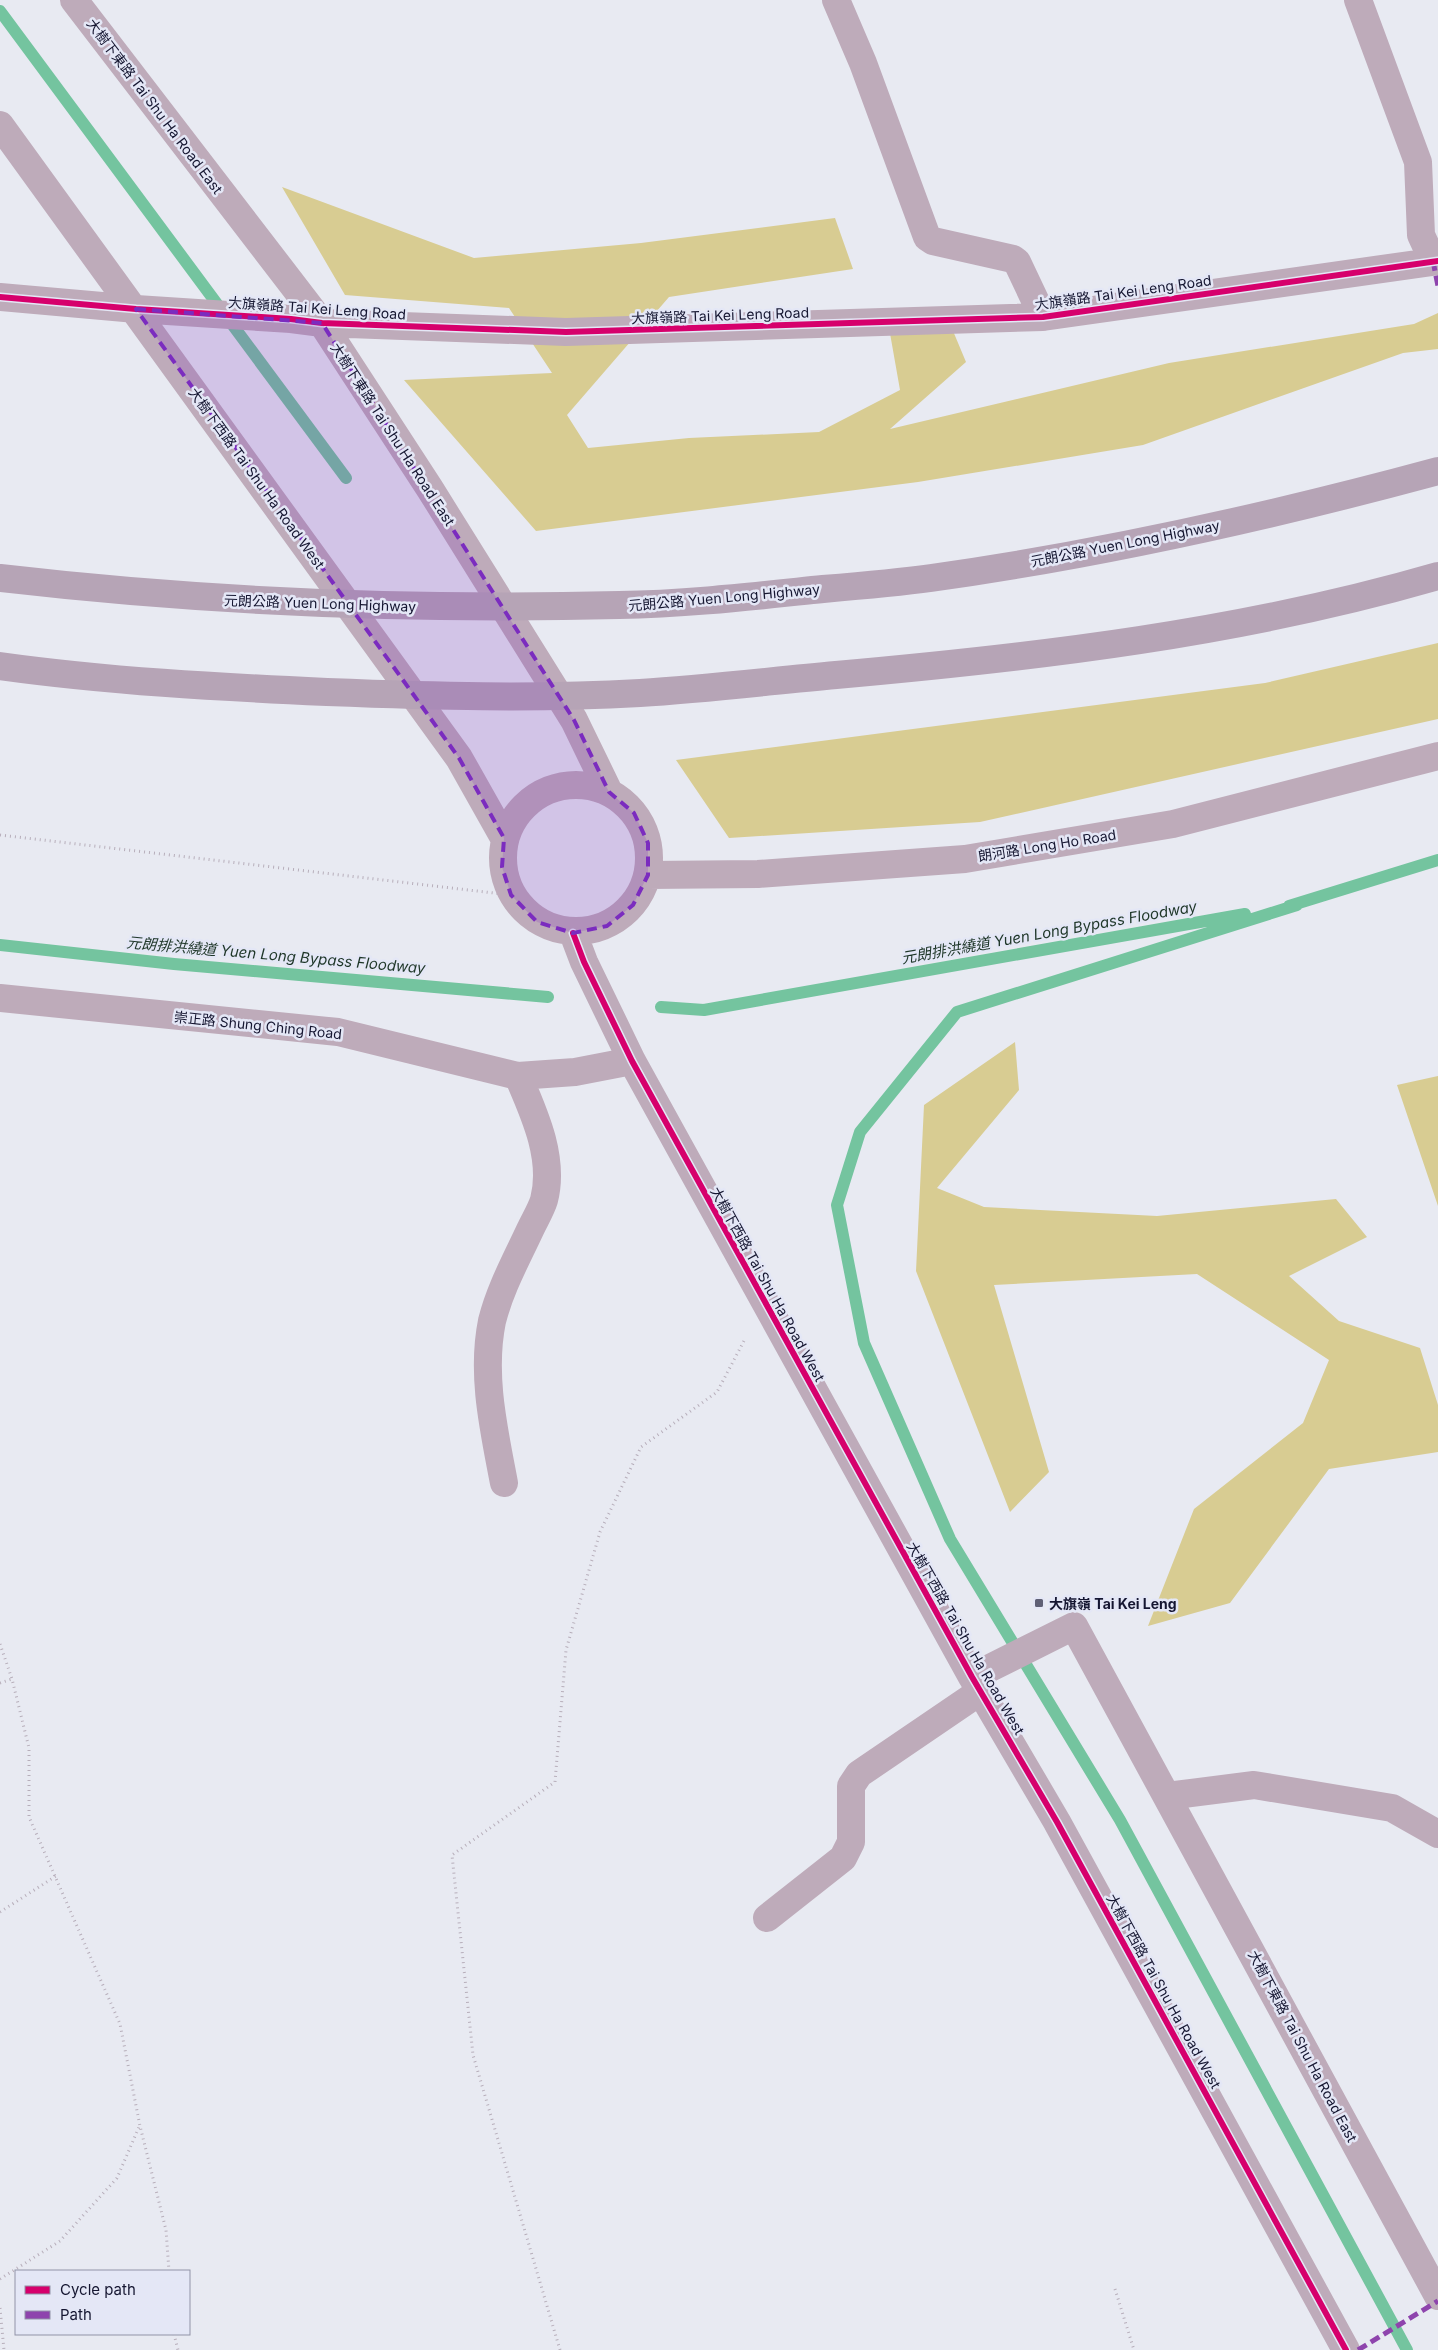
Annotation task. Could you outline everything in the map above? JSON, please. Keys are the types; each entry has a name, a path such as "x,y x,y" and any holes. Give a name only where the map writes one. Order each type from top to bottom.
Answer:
{"highway":[{"name":"元朗公路 Yuen Long Highway","path":"0,578 248,601 436,607 669,603 928,579 1023,564 1244,519 1438,471"},
{"path":"0,666 49,673 261,690 454,697 636,693 948,666 1057,654 1260,620 1396,588 1438,576"}],"street":[{"name":"大樹下東路 Tai Shu Ha Road East","path":"74,0 322,324 430,489 574,720 608,792"},
{"path":"836,0 863,63 927,237 933,241 1013,259 1043,317"},
{"path":"1358,0 1418,162 1421,235 1436,261"},
{"name":"大樹下西路 Tai Shu Ha Road West","path":"0,124 460,758 504,838"},
{"name":"大旗嶺路 Tai Kei Leng Road","path":"0,298 136,310 171,310 291,319 322,324 566,332 1043,317 1436,261"},
{"name":"朗河路 Long Ho Road","path":"648,875 758,874 965,858 1173,824 1438,756"},
{"path":"584,785 608,792 634,813 648,842 648,875 633,905 607,926 573,933 537,922 511,895 502,867 504,838 515,815 534,797 558,787 584,785"},
{"name":"大樹下西路 Tai Shu Ha Road West","path":"573,933 584,962 632,1061 764,1303 977,1684 1057,1822 1346,2350"},
{"name":"崇正路 Shung Ching Road","path":"0,998 338,1032 518,1076 575,1072 632,1061"},
{"path":"504,1483 489,1397 488,1356 492,1321 507,1277 544,1200 548,1178 540,1127 518,1076"},
{"name":"大樹下東路 Tai Shu Ha Road East","path":"977,1684 1074,1626 1438,2296"},
{"path":"767,1918 843,1858 851,1842 851,1786 859,1774 977,1684"},
{"path":"1167,1796 1254,1785 1392,1808 1438,1834"}],"path":[{"path":"0,835 511,895"},
{"path":"560,2350 472,2055 452,1855 555,1782 566,1650 600,1532 642,1447 717,1392 764,1303"},
{"path":"0,1644 12,1679 29,1748 29,1817 120,2024 140,2126 166,2230 169,2270"},
{"path":"0,1683 12,1679"},
{"path":"0,1912 56,1876"},
{"path":"0,2279 60,2240 117,2178 140,2126"},
{"path":"1115,2289 1134,2350"},
{"path":"0,2308 4,2350"},
{"path":"174,2335 178,2350"}],"highlighted area":[{"path":"136,309 322,323 574,720 609,792 634,813 648,843 648,875 633,905 607,926 573,933 537,922 511,895 502,867 504,838 459,758"}],"shaded area":[{"path":"282,187 474,258 641,243 835,218 853,269 669,297 567,415 588,448 689,438 819,432 900,390 888,322 943,307 966,362 890,429 1169,363 1414,324 1438,313 1438,349 1403,353 1143,445 918,482 536,531 404,380 552,373 509,308 345,295"},
{"path":"1438,643 1438,719 980,822 729,838 676,760 1265,683"},
{"path":"1015,1042 1019,1090 937,1188 984,1207 1157,1216 1336,1199 1367,1237 1289,1276 1339,1321 1420,1348 1438,1405 1438,1452 1329,1469 1230,1603 1148,1626 1194,1509 1303,1423 1329,1360 1197,1274 994,1285 1049,1472 1010,1512 916,1271 924,1105"},
{"path":"1438,1076 1438,1206 1397,1085"}],"waterway":[{"path":"0,11 346,478"},
{"name":"元朗排洪繞道 Yuen Long Bypass Floodway","path":"1289,906 1438,860"},
{"path":"1297,905 957,1012 860,1132 837,1205 864,1343 950,1539 1120,1820 1407,2350"},
{"name":"元朗排洪繞道 Yuen Long Bypass Floodway","path":"661,1007 704,1010 1245,914"},
{"name":"元朗排洪繞道 Yuen Long Bypass Floodway","path":"0,945 174,964 548,997"}],"marked path":[{"path":"1433,261 1438,286"},
{"path":"1358,2350 1438,2301"}],"cycle path":[{"path":"0,297 322,323 566,332 1043,317 1438,261"},
{"path":"573,933 584,962 632,1061 972,1677 1057,1822 1346,2350"}],"place":[{"name":"大旗嶺 Tai Kei Leng","path":"1039,1603"}]}
